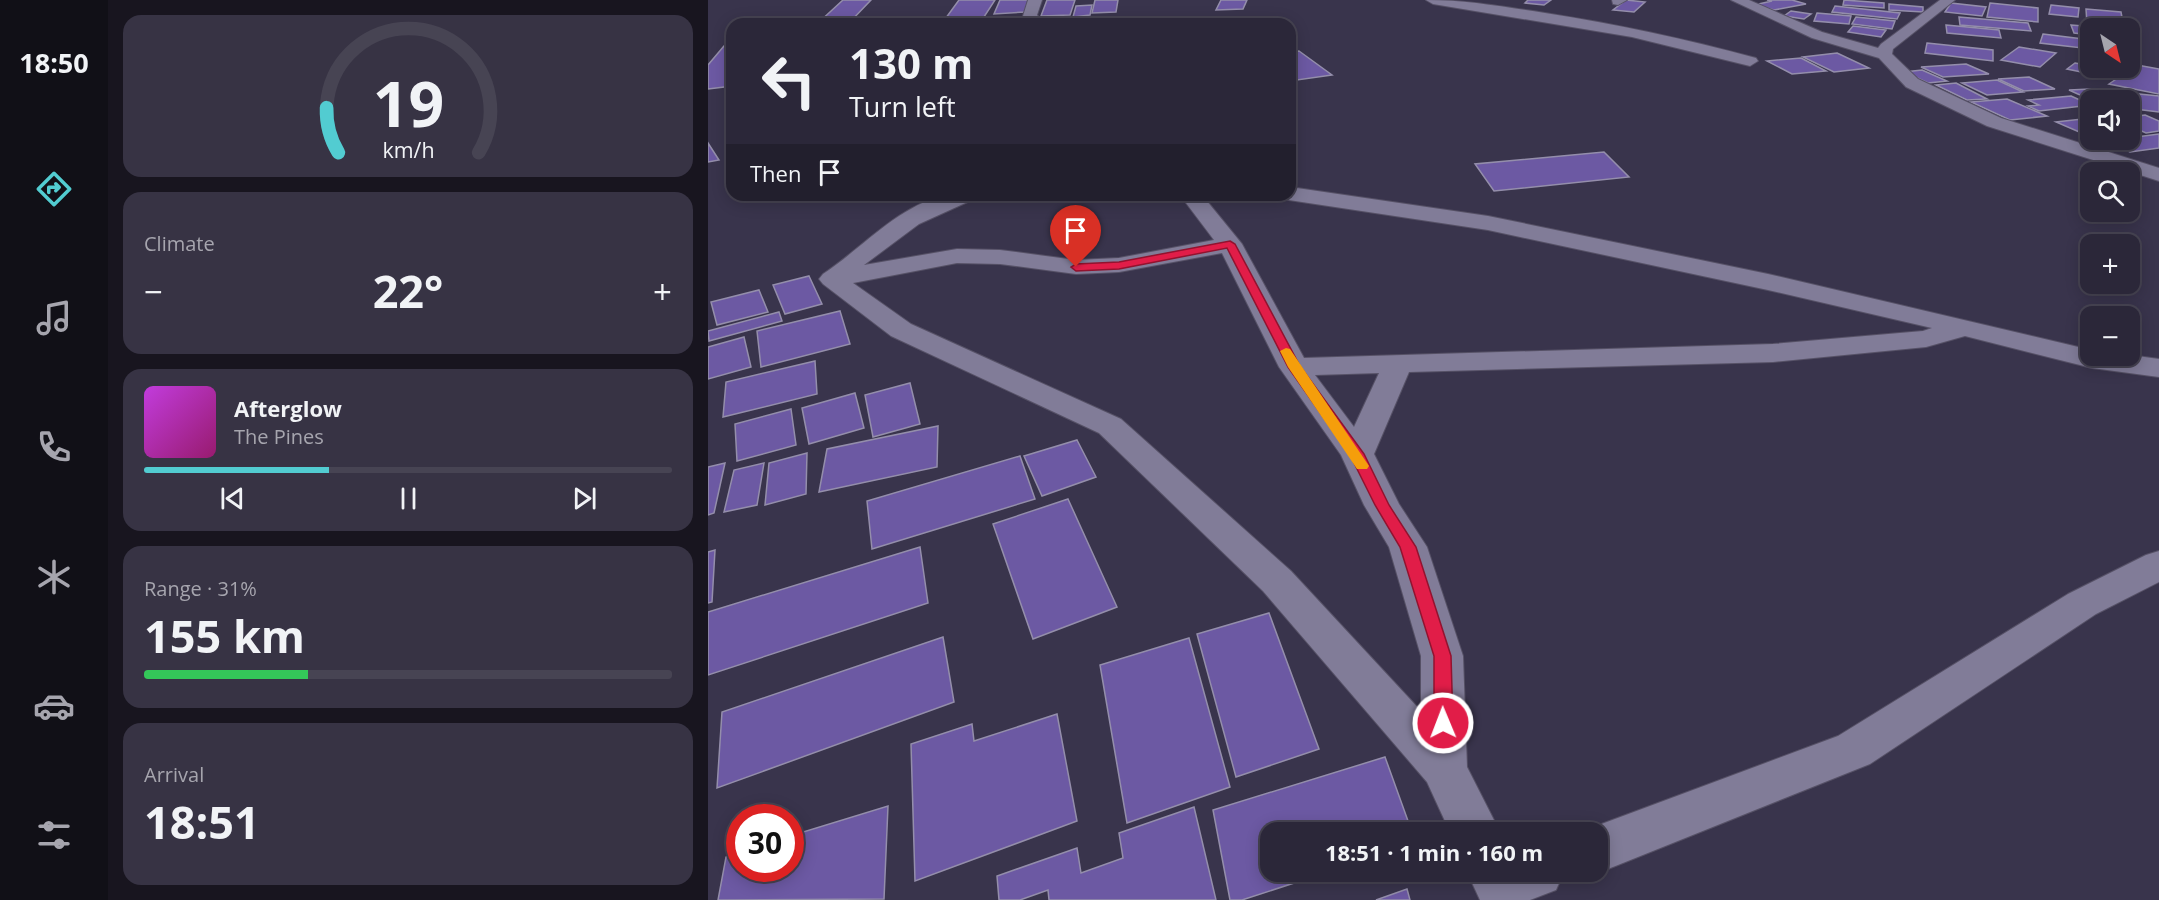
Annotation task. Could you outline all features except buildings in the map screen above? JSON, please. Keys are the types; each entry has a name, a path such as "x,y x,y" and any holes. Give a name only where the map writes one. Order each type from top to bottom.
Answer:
{"street":[{"path":"1032,18 1030,16 1035,0"},
{"path":"1433,0 1598,25 1687,42 1750,61"},
{"path":"1738,0 1817,35 1884,54 1911,83 1994,122 2159,175"},
{"path":"1884,54 1886,47 1947,0"},
{"path":"1296,195 1488,223 1768,282 1870,308 1964,327 2092,358 2159,368"},
{"path":"832,279 904,222 945,201"},
{"path":"1196,201 1230,244 1294,367 1357,454 1382,505 1408,547 1443,656 1444,768"},
{"path":"832,279 957,256 1000,257 1076,267 1119,266 1230,244"},
{"path":"832,279 901,330 1110,426 1277,581 1444,768 1470,822"},
{"path":"1294,367 1773,353 1926,339 1964,327"},
{"path":"1357,454 1398,365"},
{"path":"1608,845 1854,750 2082,604 2159,565"}],"slow traffic":[{"path":"1286,351 1294,367 1357,454 1362,466"}],"route":[{"path":"1076,267 1119,266 1230,244 1294,367 1357,454 1382,505 1408,547 1443,656 1443,723"}]}
